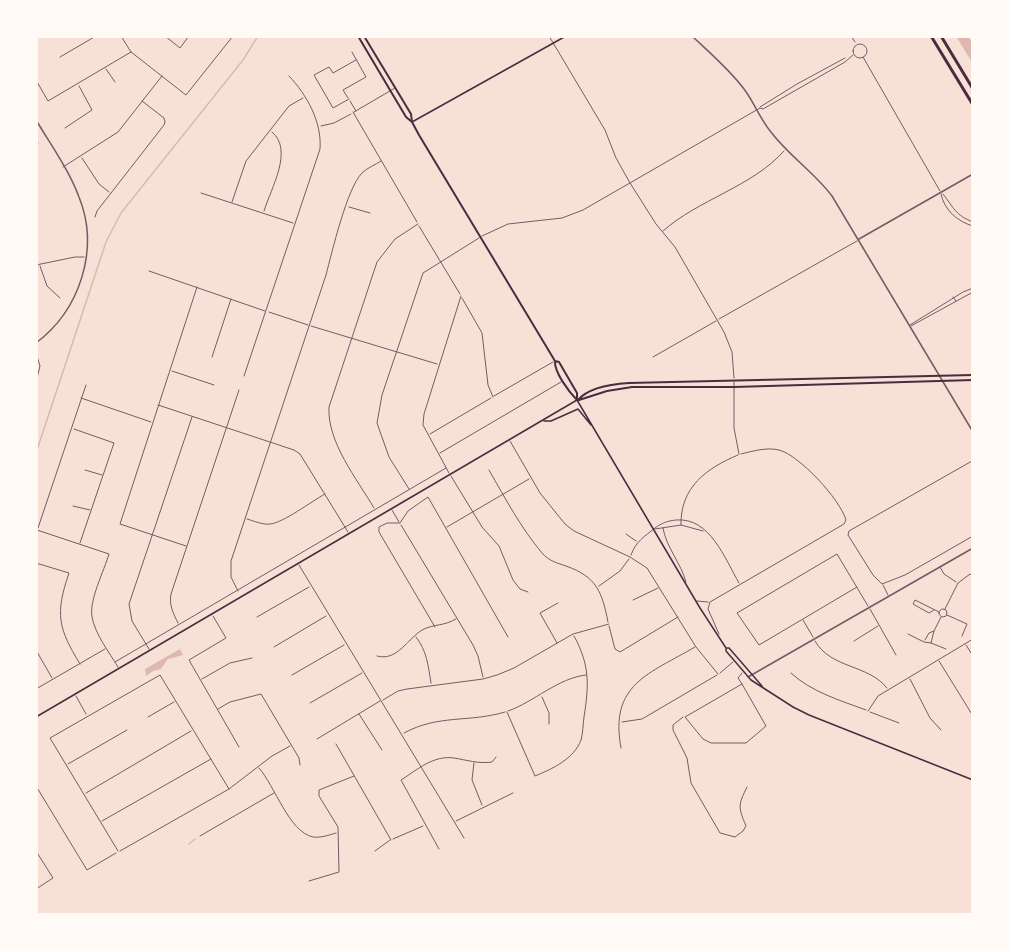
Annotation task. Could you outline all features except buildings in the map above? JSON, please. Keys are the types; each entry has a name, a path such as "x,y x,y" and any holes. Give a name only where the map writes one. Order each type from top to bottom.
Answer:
{"highway":[{"path":"931,36 973,105"},
{"path":"942,36 973,89"}],"main road":[{"path":"357,36 406,117 412,122 555,361 554,365 593,426 698,606 734,661 748,677 809,715 973,780"},
{"path":"364,36 411,114 412,122"},
{"path":"412,122 566,36"},
{"path":"555,361 559,362 574,387 577,400"},
{"path":"577,400 581,395 598,388 629,382 973,375"},
{"path":"867,378 868,382"},
{"path":"36,717 577,400 630,387 734,387 973,380"},
{"path":"629,382 630,387"},
{"path":"543,421 551,422 578,409 593,426"},
{"path":"726,648 729,648 762,686"}],"street":[{"path":"60,57 96,36"},
{"path":"122,36 131,52 186,95 233,36"},
{"path":"165,36 180,48 189,36"},
{"path":"549,36 605,130 616,158 630,183 661,232 675,247 717,320 732,352 734,430 739,454"},
{"path":"692,36 745,90 770,131 823,184 859,240 973,432"},
{"path":"851,36 856,44"},
{"path":"853,55 852,48 856,44 862,44 866,46 867,52 864,57"},
{"path":"36,80 48,101 131,52"},
{"path":"352,52 366,77 344,90 356,111"},
{"path":"758,109 764,109 845,62 853,55"},
{"path":"853,55 857,58 864,57"},
{"path":"864,57 941,192 954,211 973,222"},
{"path":"409,489 389,458 376,423 382,395 423,273 481,237 508,224 573,215 758,109 797,84 843,58 847,59"},
{"path":"349,99 333,108 314,75 329,67 333,73 356,60"},
{"path":"105,68 115,82"},
{"path":"63,167 118,132 162,76"},
{"path":"244,376 320,149 320,126 298,85 289,76"},
{"path":"65,129 92,110 78,84"},
{"path":"320,126 334,123 395,88"},
{"path":"232,202 246,161 290,106 305,97"},
{"path":"95,217 97,211 165,122 164,118 142,101"},
{"path":"353,112 483,333 488,385 493,397"},
{"path":"36,120 74,185 84,209 86,229 86,257 75,298 60,320 36,343"},
{"path":"263,213 282,156 280,141 270,131"},
{"path":"661,232 677,219 764,169 786,149"},
{"path":"81,156 99,184 111,194"},
{"path":"238,591 231,577 231,561 347,206 355,182 362,172 381,161"},
{"path":"653,357 973,174"},
{"path":"941,192 942,200 951,214 958,220 973,226"},
{"path":"201,193 295,224"},
{"path":"347,206 369,213"},
{"path":"951,214 954,211"},
{"path":"375,510 333,438 329,425 330,399 377,262 395,239 418,224"},
{"path":"36,265 86,257"},
{"path":"39,264 47,286 60,298"},
{"path":"149,271 309,325 439,365"},
{"path":"186,546 120,524 197,287"},
{"path":"909,326 953,297 973,288"},
{"path":"909,326 973,292"},
{"path":"461,296 424,414 423,425 482,527 499,546 513,580 520,589 528,592"},
{"path":"953,297 956,301"},
{"path":"212,357 231,299"},
{"path":"36,353 40,366 36,382"},
{"path":"428,435 555,361"},
{"path":"170,370 214,386"},
{"path":"438,454 564,381"},
{"path":"36,535 86,385"},
{"path":"179,625 170,601 186,546 239,390"},
{"path":"81,398 153,423"},
{"path":"158,405 300,454 349,534"},
{"path":"150,650 132,621 129,604 192,417"},
{"path":"72,428 114,443 80,544"},
{"path":"510,441 540,493 570,528 630,557 647,568 696,646 718,674"},
{"path":"681,525 688,493 700,476 739,454 772,449 786,453 830,492 846,519 844,524 710,602 708,606 704,608 698,606"},
{"path":"889,596 856,550 848,535 849,531 940,477 973,462"},
{"path":"115,662 446,468"},
{"path":"85,470 104,476"},
{"path":"489,470 542,553 549,560 586,575 597,587 604,603 615,649 620,652 678,617"},
{"path":"447,528 531,478"},
{"path":"245,518 270,524 325,494"},
{"path":"400,523 408,511 428,497 508,637"},
{"path":"73,506 92,511"},
{"path":"391,509 458,618 478,656 483,679"},
{"path":"597,587 621,571 637,542 665,522 681,520 696,524 712,538 740,584"},
{"path":"400,523 382,524 379,532 435,627"},
{"path":"654,530 681,525 705,531"},
{"path":"663,528 683,570 687,587"},
{"path":"38,530 109,554 92,603 91,615 96,629 119,668"},
{"path":"626,534 637,542"},
{"path":"882,584 904,575 973,536"},
{"path":"748,677 973,548"},
{"path":"857,587 759,645 737,613 837,554 857,587 869,607 896,655"},
{"path":"36,563 69,573 61,597 62,632 80,664"},
{"path":"298,564 464,838"},
{"path":"940,567 947,577 958,583"},
{"path":"946,615 945,609 958,583 970,574 973,577"},
{"path":"257,617 311,586"},
{"path":"633,600 660,586"},
{"path":"695,600 710,602"},
{"path":"934,610 929,613 913,604 915,600 939,612 941,617"},
{"path":"557,643 540,613 558,603"},
{"path":"708,606 718,628 719,639"},
{"path":"939,612 945,609"},
{"path":"212,614 226,638 189,660 239,747"},
{"path":"274,646 328,615"},
{"path":"931,643 941,617 946,615 967,624 962,636"},
{"path":"377,656 384,658 398,652 424,629 445,625 458,618"},
{"path":"802,619 826,655 876,676 888,690"},
{"path":"317,739 398,691 483,679 513,668 573,634 609,624"},
{"path":"854,641 879,625"},
{"path":"924,642 929,633 934,631"},
{"path":"507,712 535,776 555,768 573,752 581,741 588,675 586,663 573,634"},
{"path":"909,634 946,649"},
{"path":"415,636 427,655 431,685"},
{"path":"868,711 878,696 973,639"},
{"path":"965,643 973,656"},
{"path":"292,675 345,644"},
{"path":"621,748 620,722 627,693 636,683 696,646"},
{"path":"36,689 107,648"},
{"path":"36,650 53,679"},
{"path":"200,681 230,663 252,658"},
{"path":"938,659 973,716"},
{"path":"620,722 642,719 718,674 734,661"},
{"path":"310,704 364,672"},
{"path":"685,717 703,739 711,743 746,743 766,726 738,677 744,672"},
{"path":"791,673 796,678 831,696 899,723"},
{"path":"118,851 50,738 87,715 160,675 229,789"},
{"path":"402,734 435,720 487,717 507,712 570,679 588,675"},
{"path":"909,677 930,718 941,730"},
{"path":"742,684 674,724 673,730 687,758 691,783 720,833 735,837 746,826 739,803 747,787"},
{"path":"75,694 87,715"},
{"path":"217,710 230,702 261,694 299,758 300,765"},
{"path":"541,695 549,713 549,724"},
{"path":"148,717 176,701"},
{"path":"359,714 382,750"},
{"path":"67,765 127,730"},
{"path":"84,794 193,730"},
{"path":"336,744 391,840"},
{"path":"36,786 87,870 229,789 272,756 290,746"},
{"path":"439,849 401,780 434,760 452,758 474,763 492,762 495,757"},
{"path":"101,822 211,759"},
{"path":"474,763 472,780 483,807"},
{"path":"259,768 299,829 315,837 338,833"},
{"path":"309,881 339,872 338,827 319,796 319,790 354,776"},
{"path":"200,836 275,792"},
{"path":"454,822 513,793"},
{"path":"375,851 391,840 425,826"},
{"path":"36,851 53,878 36,889"}],"shaded area":[{"path":"956,36 968,36 973,44 973,64"},
{"path":"180,649 183,655 168,659 161,669 146,676 145,669"}],"waterway":[{"path":"36,453 106,242 121,213 243,60 258,36"},
{"path":"189,844 195,839"}]}
